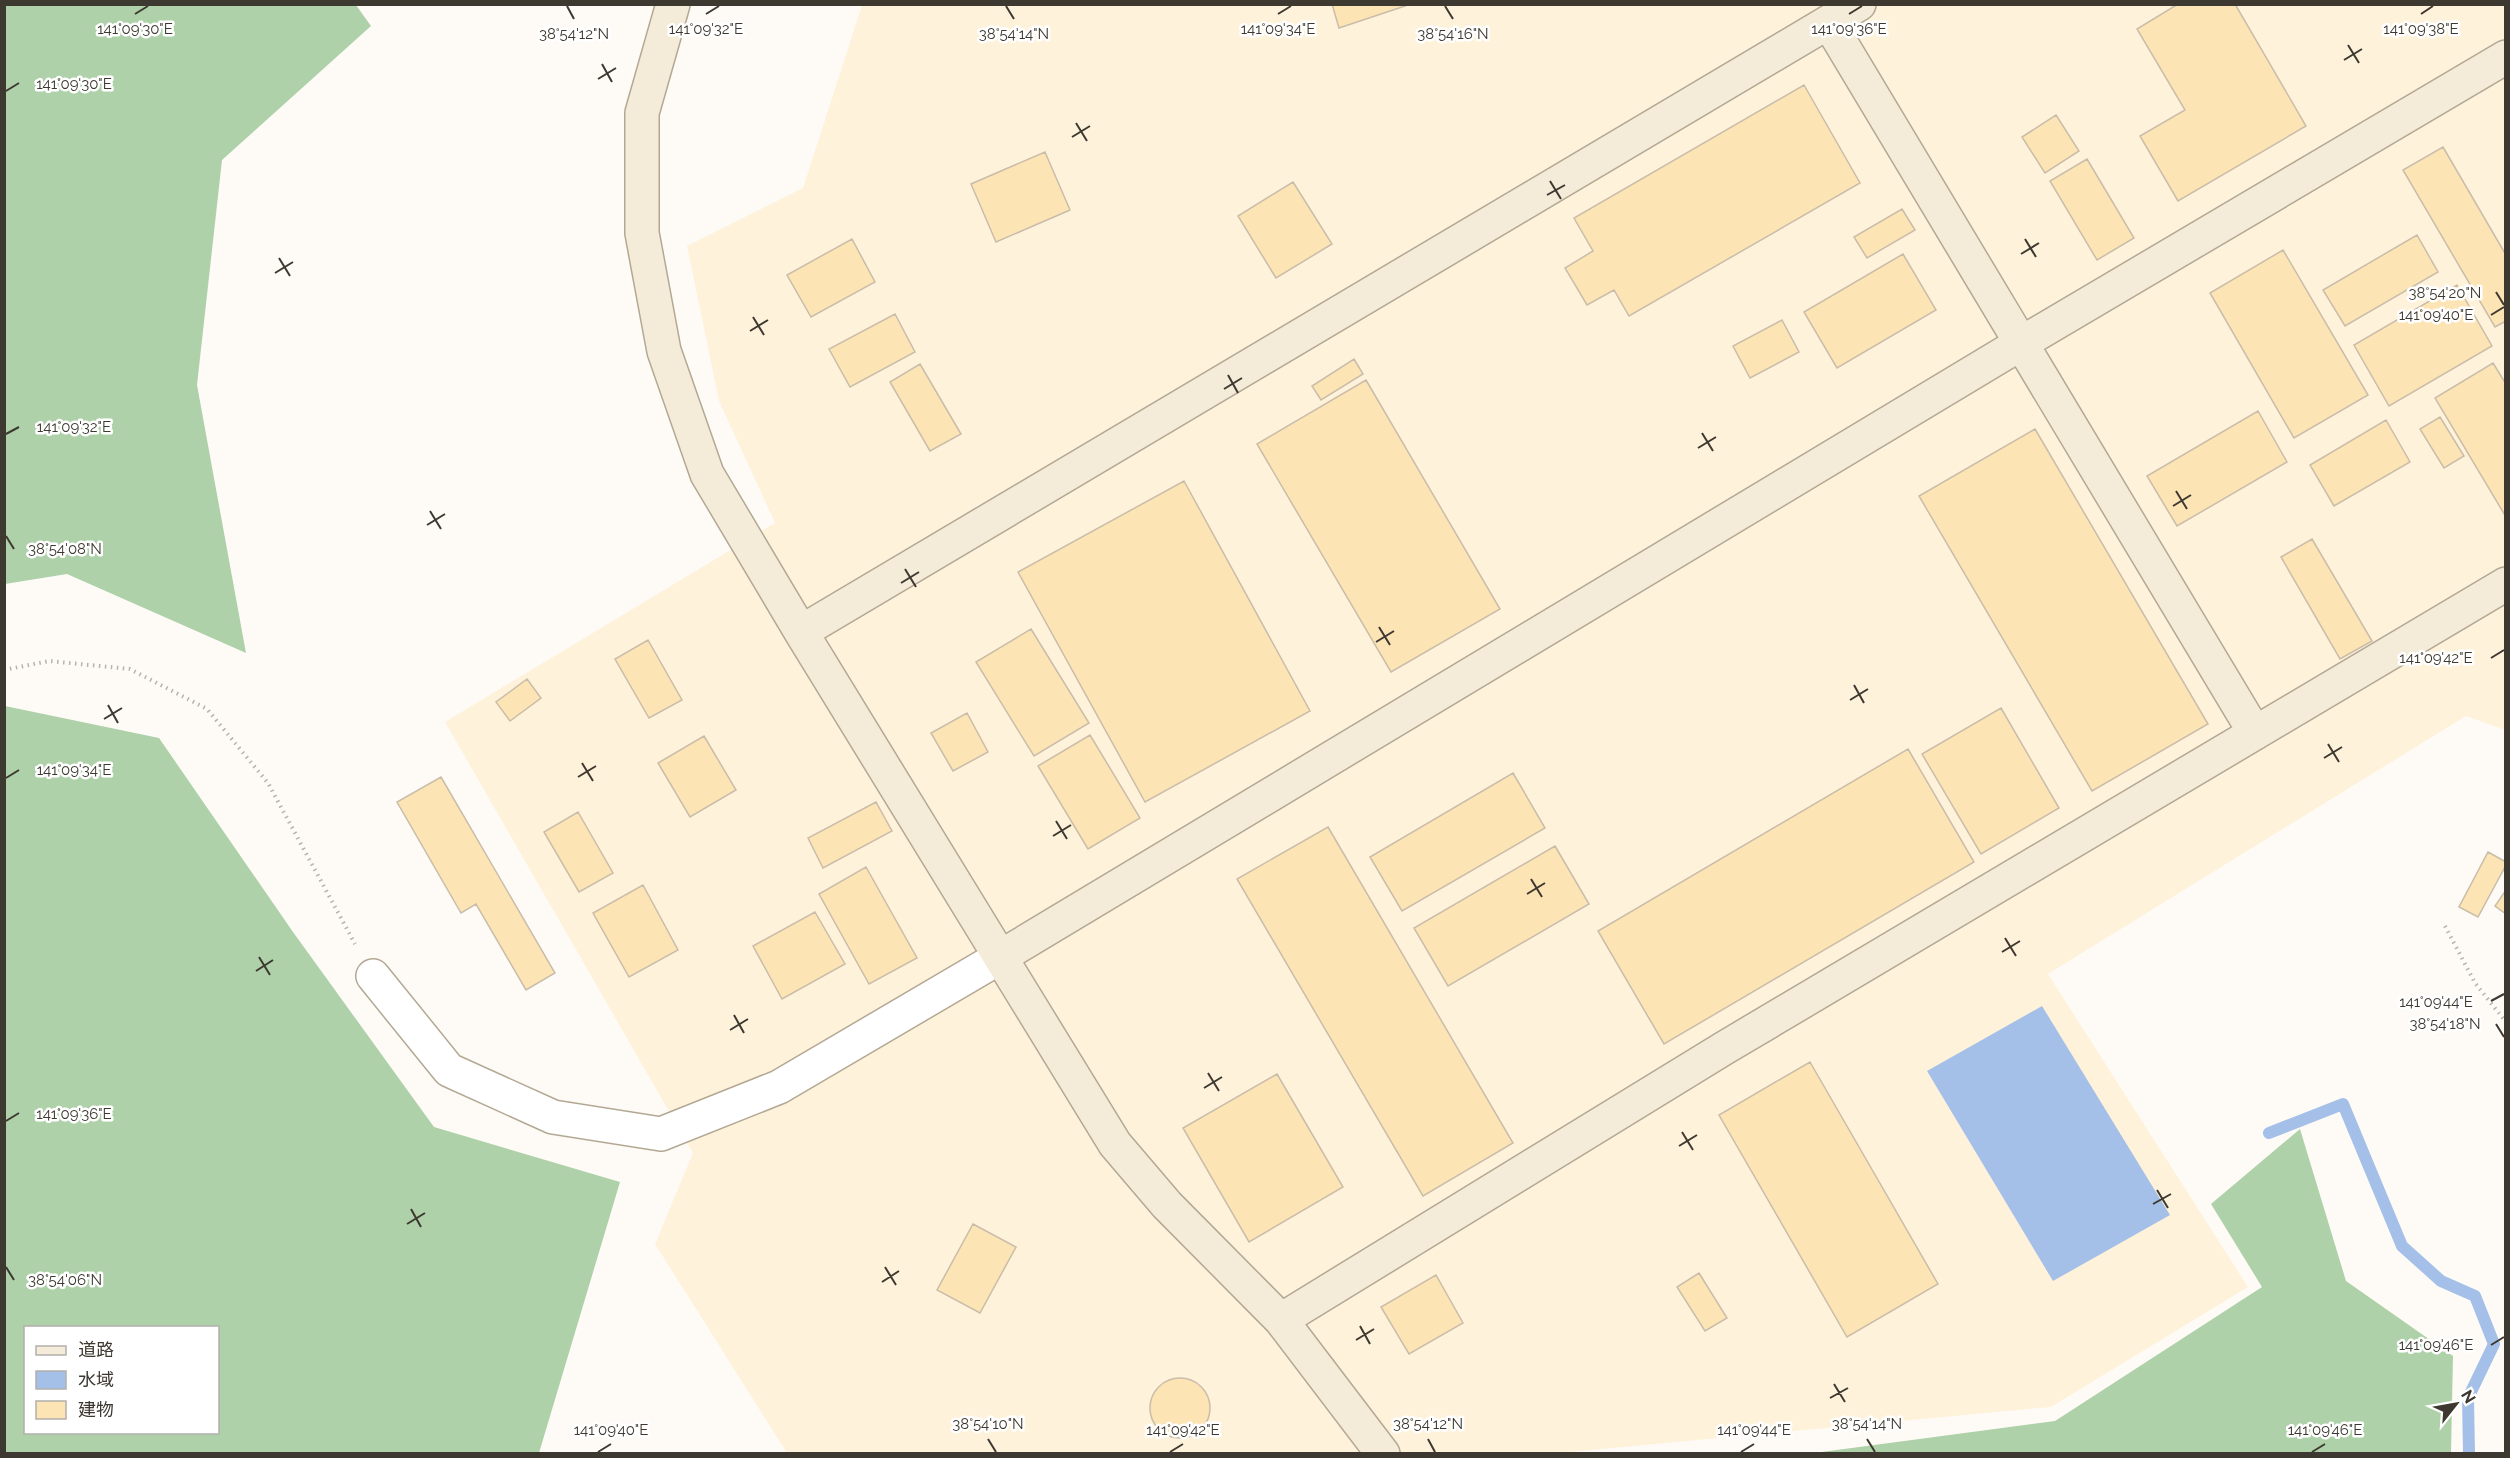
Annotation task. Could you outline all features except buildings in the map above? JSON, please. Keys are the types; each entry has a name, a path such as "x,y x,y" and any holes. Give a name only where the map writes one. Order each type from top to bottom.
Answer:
{"street":[{"path":"673,4 642,113 642,233 664,351 707,474 801,632 1002,956 1115,1144 1167,1205 1281,1320 1383,1454"},
{"path":"801,632 1859,4"},
{"path":"1829,23 2255,733"},
{"path":"374,976 448,1070 553,1118 661,1134 779,1087 1002,956 2020,344 2505,57"},
{"path":"1281,1320 1726,1047 2505,584"}],"path":[{"path":"4,669 49,661 130,669 207,709 268,783 374,976"},
{"path":"2445,926 2475,983 2505,1022"}],"shaded area":[{"path":"862,5 2505,5 2505,730 2466,716 2048,974 2248,1287 2051,1407 1549,1454 787,1453 655,1244 693,1153 445,722 775,523 719,401 687,246 803,188"}],"green space":[{"path":"5,4 356,5 371,26 222,160 197,385 246,653 67,574 5,584"},
{"path":"5,706 159,738 293,932 434,1127 620,1182 539,1453 5,1453"},
{"path":"2300,1129 2346,1281 2453,1356 2451,1453 1814,1453 2055,1421 2262,1287 2211,1204"}],"water":[{"path":"2042,1006 2170,1215 2053,1281 1927,1071"}],"waterway":[{"path":"2269,1133 2343,1104 2402,1246 2441,1281 2475,1296 2494,1344 2468,1398 2469,1454"}]}
